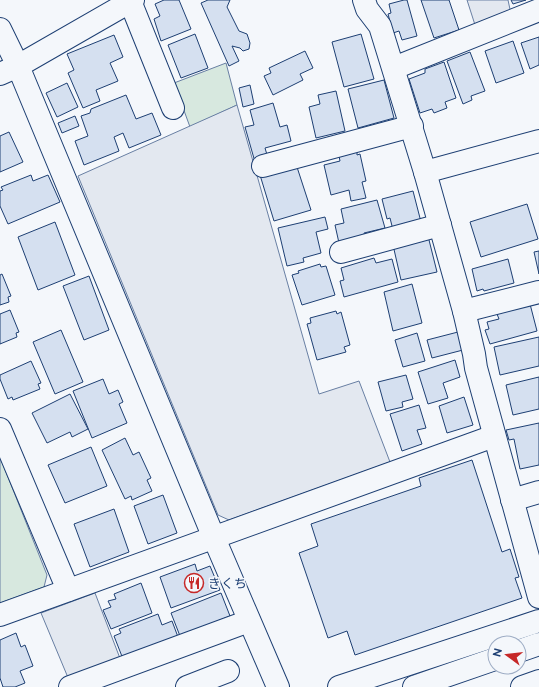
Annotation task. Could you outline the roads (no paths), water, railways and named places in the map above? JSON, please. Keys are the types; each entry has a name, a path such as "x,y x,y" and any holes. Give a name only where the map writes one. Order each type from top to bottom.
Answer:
{"main road":[{"path":"364,0 367,9 380,26 412,126 464,311 476,368 539,597"},
{"path":"9,70 131,1 173,108"},
{"path":"394,68 539,10"},
{"path":"0,29 9,70 278,687"},
{"path":"263,166 412,126"},
{"path":"425,172 539,140"},
{"path":"340,252 440,225"},
{"path":"464,311 539,292"},
{"path":"0,431 68,590"},
{"path":"0,615 494,436"},
{"path":"512,500 539,492"},
{"path":"70,687 249,621"},
{"path":"339,687 539,621"},
{"path":"527,648 539,644"},
{"path":"414,687 487,662"},
{"path":"187,687 228,671"},
{"path":"522,687 539,681"}],"place":[{"name":"きくち","path":"194,583"}]}
